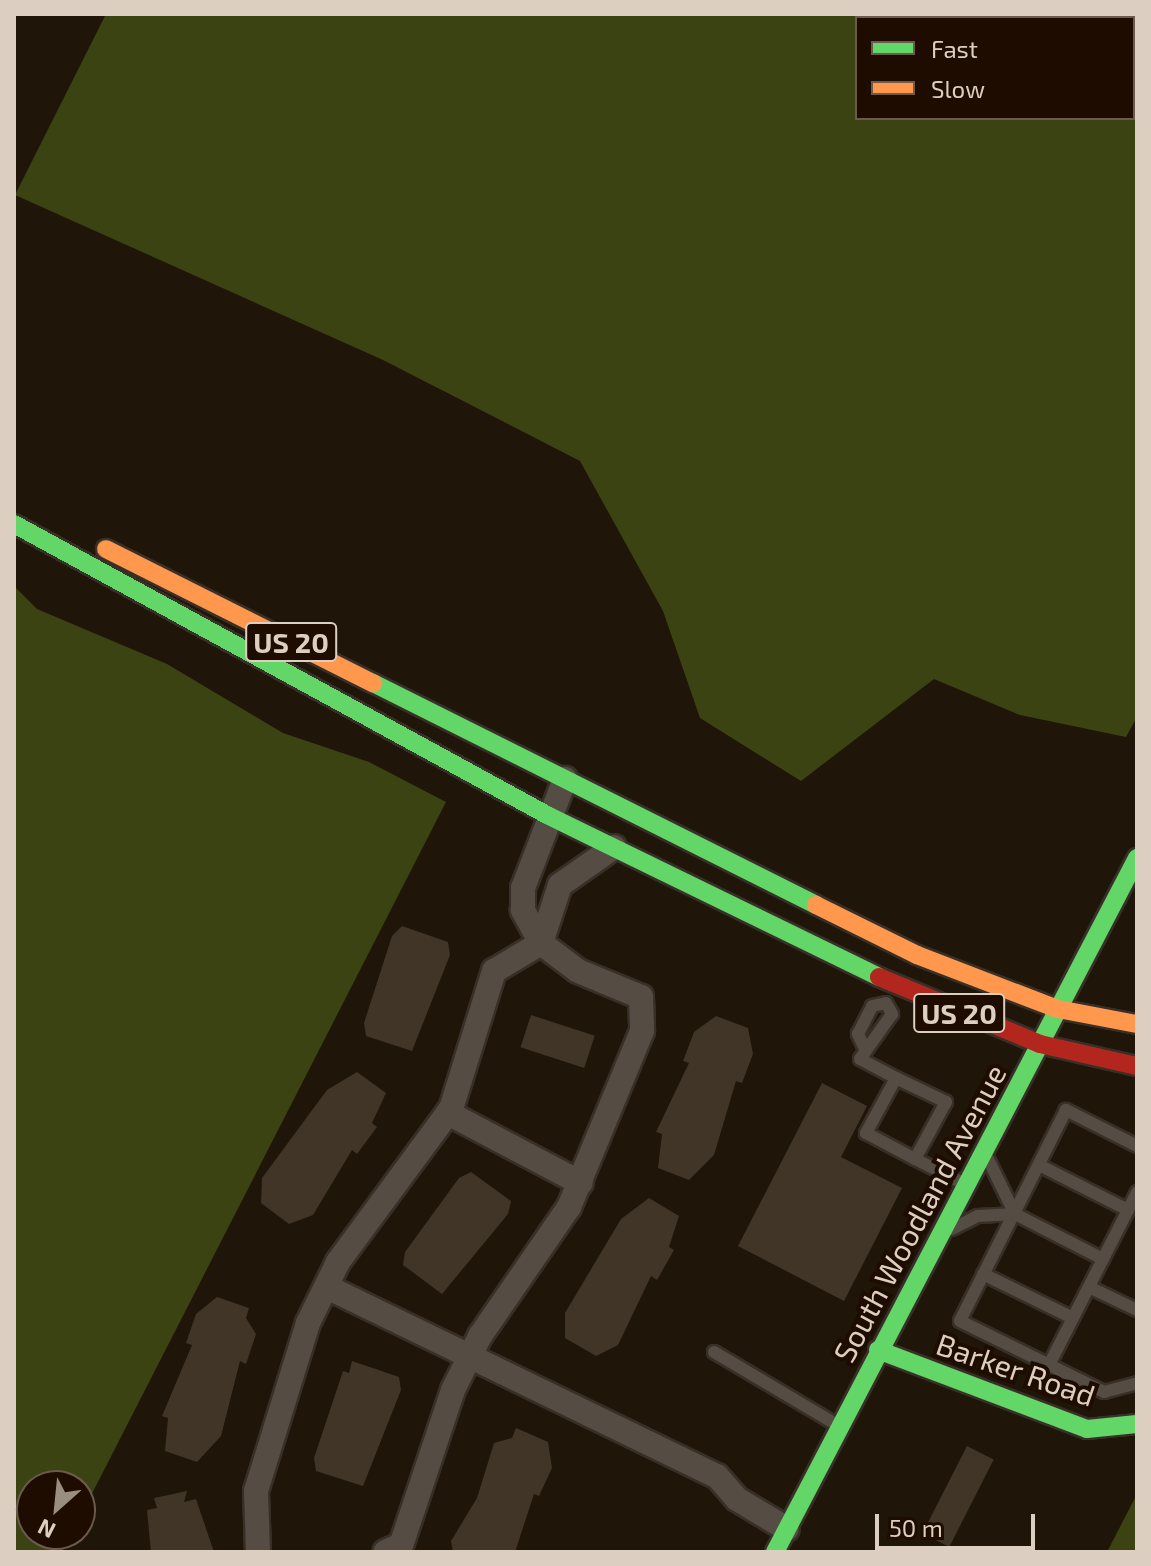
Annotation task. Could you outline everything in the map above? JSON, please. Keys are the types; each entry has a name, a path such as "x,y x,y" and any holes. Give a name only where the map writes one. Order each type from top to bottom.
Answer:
{"main road":[{"name":"US 20","path":"14,512 80,536 903,949 1058,1009 1137,1024"},
{"name":"US 20","path":"14,524 547,815 614,847 889,995 1040,1044 1137,1066"},
{"name":"South Woodland Avenue","path":"775,1552 1137,858"},
{"name":"Barker Road","path":"878,1350 1087,1429 1137,1424"}],"street":[{"path":"385,1552 401,1545 469,1360 581,1183 645,1012 628,986 578,971 541,943 523,910 523,888 547,815 565,779"},
{"path":"258,1552 256,1491 308,1323 327,1287 448,1113 494,971 541,943 560,885 614,847"},
{"path":"448,1113 581,1183"},
{"path":"327,1287 469,1360 717,1476 737,1499 787,1529"}],"lane":[{"path":"865,1049 858,1034 872,1006 889,995 892,1014 877,1044 865,1049 860,1059 946,1102 915,1159"},
{"path":"896,1078 866,1133 965,1184"},
{"path":"1137,1146 1066,1110 960,1321 1104,1392 1137,1383"},
{"path":"984,1149 1015,1214"},
{"path":"1039,1165 1128,1210"},
{"path":"1049,1365 1137,1192"},
{"path":"939,1235 978,1216 1015,1214 1103,1259"},
{"path":"983,1274 1073,1318"},
{"path":"1089,1287 1137,1310"},
{"path":"714,1352 839,1426"}],"green space":[{"path":"106,14 1137,14 1137,717 1126,737 1020,715 934,679 801,781 700,718 663,611 580,461 383,360 15,195"},
{"path":"14,586 37,609 167,664 283,733 369,762 446,802 96,1486 96,1470 16,1470 16,1550 62,1552 14,1552"},
{"path":"1137,1494 1137,1552 1107,1552"}],"building":[{"path":"402,926 448,942 450,955 412,1051 366,1036 364,1023 392,936"},
{"path":"531,1015 595,1036 584,1068 520,1047"},
{"path":"716,1016 748,1028 753,1054 742,1083 736,1081 714,1155 689,1180 658,1168 662,1134 656,1132 689,1063 683,1061 694,1032"},
{"path":"357,1072 386,1093 372,1123 377,1127 357,1154 352,1150 313,1215 289,1224 261,1203 262,1178 327,1090"},
{"path":"822,1083 867,1106 841,1157 902,1188 844,1301 738,1246"},
{"path":"471,1172 511,1201 508,1214 442,1294 403,1265 405,1252 459,1178"},
{"path":"649,1198 679,1216 669,1247 674,1250 657,1280 651,1276 618,1345 596,1356 565,1338 565,1313 621,1219"},
{"path":"217,1297 249,1308 246,1318 256,1334 246,1364 240,1361 221,1436 197,1462 165,1451 168,1418 162,1416 192,1345 186,1343 196,1314"},
{"path":"352,1361 399,1377 401,1390 363,1486 316,1471 314,1458 343,1371 349,1373"},
{"path":"516,1428 548,1442 552,1468 539,1496 534,1494 515,1552 453,1552 451,1541 477,1498 494,1443 512,1438"},
{"path":"967,1446 994,1460 949,1547 923,1533"},
{"path":"187,1491 184,1502 196,1499 214,1552 151,1552 147,1510 157,1508 154,1498"}],"traffic: fast":[{"path":"14,524 547,815 879,977"},
{"path":"373,683 816,905"},
{"path":"775,1552 1137,858"},
{"path":"878,1350 1087,1429 1137,1424"}],"traffic: slow":[{"path":"106,549 373,683"},
{"path":"816,905 917,955 1058,1009 1137,1024"}],"traffic: jam":[{"path":"879,977 1040,1044 1137,1066"}]}
